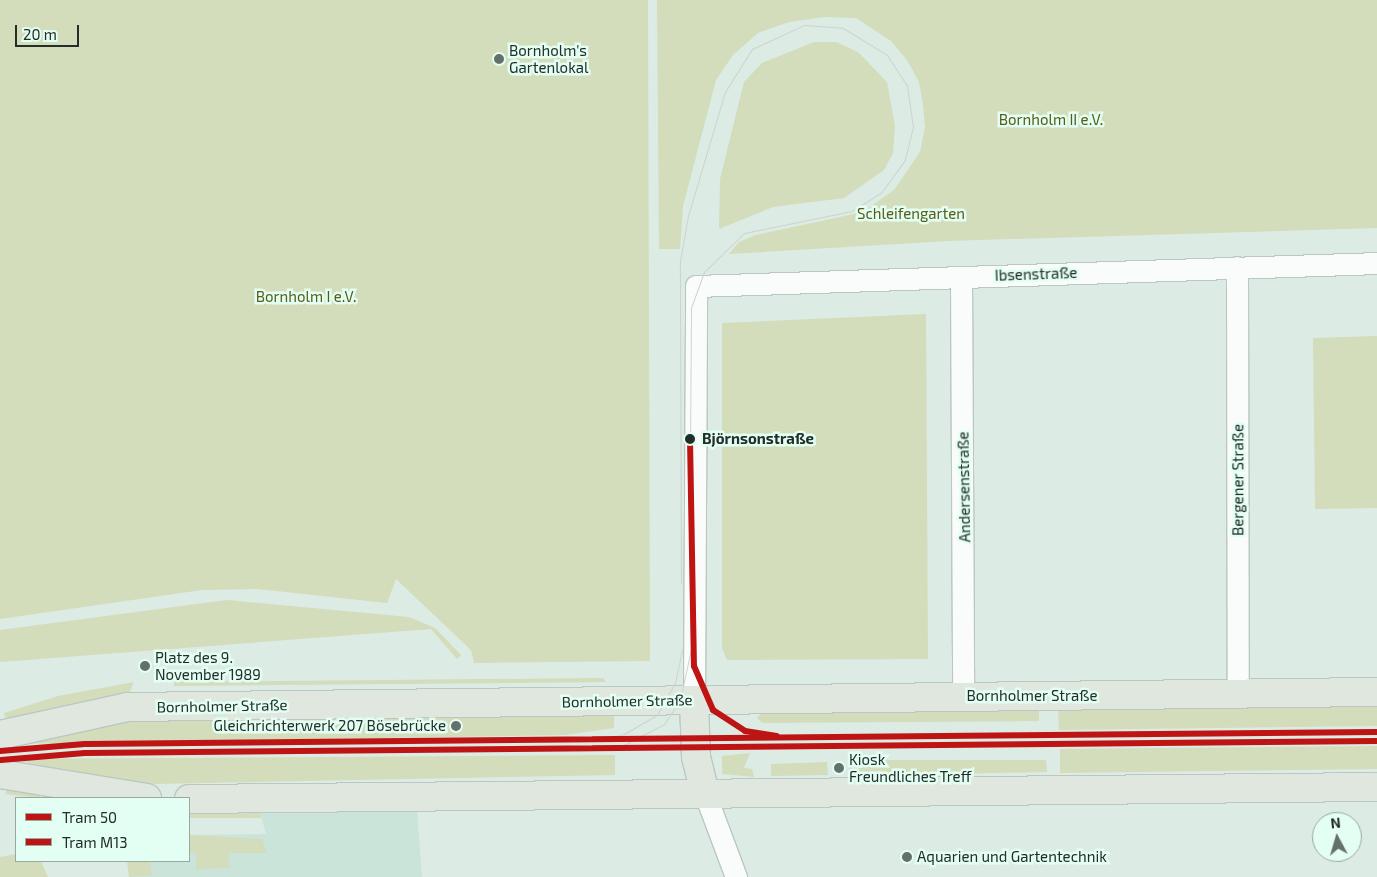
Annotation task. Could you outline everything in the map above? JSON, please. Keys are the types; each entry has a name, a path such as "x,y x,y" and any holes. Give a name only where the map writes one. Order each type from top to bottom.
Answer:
{"main road":[{"name":"Bornholmer Straße","path":"0,734 127,707 1377,692"},
{"path":"694,700 696,757 704,794"},
{"path":"0,774 141,797"},
{"path":"190,799 1377,786"}],"street":[{"name":"Ibsenstraße","path":"694,700 696,286 1377,263"},
{"name":"Bergener Straße","path":"1237,267 1238,694"},
{"name":"Andersenstraße","path":"960,277 964,696"},
{"path":"704,794 736,877"}],"shaded area":[{"path":"417,810 422,877 130,877 151,876 150,862 190,862 190,835 266,834 260,813"}],"green space":[{"name":"Bornholm I e.V.","path":"0,0 648,0 650,661 474,663 471,650 396,579 387,603 258,589 202,590 0,619"},
{"name":"Bornholm II e.V.","path":"657,0 1377,0 1377,228 947,241 729,254 739,242 756,235 863,212 894,190 920,152 925,127 923,104 919,82 907,60 891,41 856,18 825,17 789,22 758,33 733,55 716,80 683,206 680,249 659,249"},
{"path":"814,42 836,42 858,52 887,82 895,126 893,153 884,170 844,198 773,207 719,229 720,179 744,82 762,63"},
{"path":"926,314 928,659 727,660 722,648 722,323"},
{"path":"1377,336 1377,508 1315,509 1313,338"},
{"path":"227,600 409,617 435,628 461,655 457,659 431,629 0,662 0,630"},
{"path":"603,678 606,682 174,686 174,682"},
{"path":"134,682 127,698 84,701 18,719 6,719 4,713 58,696"},
{"path":"1377,705 1377,726 1059,730 1058,709"},
{"path":"1039,709 1039,721 762,723 757,718 762,712"},
{"path":"614,713 614,728 565,735 11,744 141,719"},
{"path":"1377,746 1377,769 1060,773 1060,749"},
{"path":"750,753 744,768 752,769 754,777 722,774 722,756"},
{"path":"615,755 615,775 154,784 104,779 12,759"},
{"path":"849,760 1046,760 1047,772 849,776"},
{"path":"827,762 828,775 771,776 771,764"},
{"path":"9,786 41,794 40,797 31,797 5,794"},
{"path":"260,813 261,818 190,818 190,814"},
{"path":"190,835 262,839 267,853 229,853 229,868 196,869 196,852 190,853"},
{"path":"15,854 15,862 41,862 48,877 0,877 0,857"},
{"path":"127,862 150,862 152,876 129,877"}],"tram line":[{"path":"681,583 680,261 688,216 725,92 752,49 804,25 843,28 887,55 907,86 913,127 905,160 882,192 852,211 744,233 704,272 691,308 690,439"},
{"name":"50","path":"690,439 694,666 713,710 745,731 777,736"},
{"path":"589,741 624,734 657,715 675,683 682,649"},
{"path":"575,750 624,745 664,724 680,700 691,649"},
{"name":"50","path":"0,751 85,744 1377,732"},
{"name":"M13","path":"1,760 85,753 1377,741"}],"place":[{"name":"Bornholm's Gartenlokal","path":"499,59"},
{"name":"Björnsonstraße","path":"690,439"},
{"name":"Platz des 9. November 1989","path":"145,666"},
{"name":"Gleichrichterwerk 207 Bösebrücke","path":"456,726"},
{"name":"Kiosk Freundliches Treff","path":"839,768"},
{"name":"Aquarien und Gartentechnik","path":"907,857"}],"park label":[{"name":"Schleifengarten","path":"911,214"}]}
